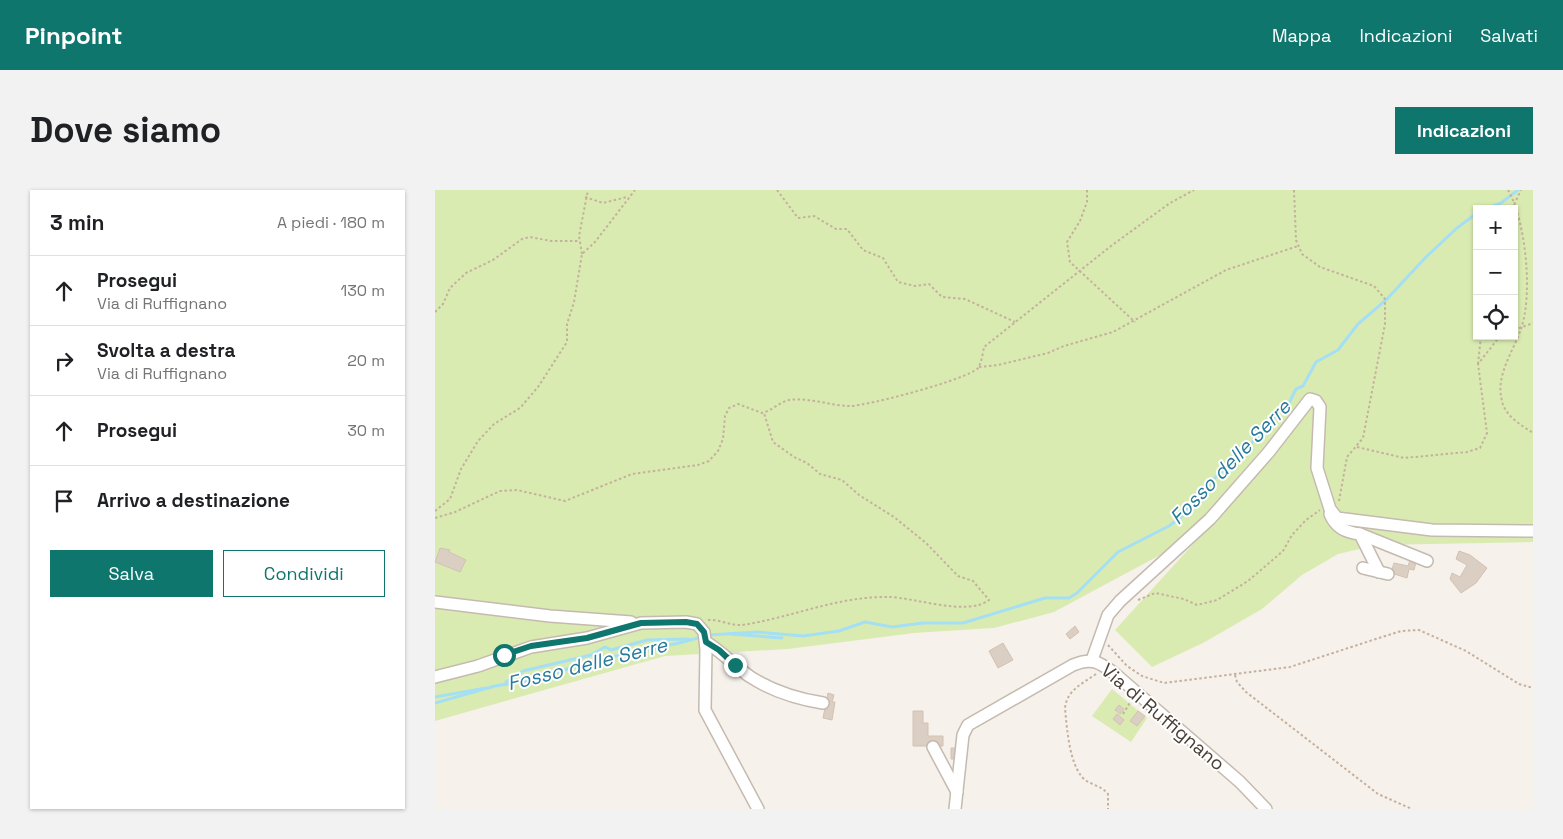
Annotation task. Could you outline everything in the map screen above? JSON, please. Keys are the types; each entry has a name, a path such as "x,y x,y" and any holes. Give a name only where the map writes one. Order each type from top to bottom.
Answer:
{"street":[{"path":"1096,661 1100,636 1108,615 1127,594 1210,519 1268,453 1310,399 1320,406 1317,468 1334,522 1341,530 1360,534 1427,561"},
{"path":"1332,511 1432,530 1533,530"},
{"path":"1360,534 1384,573 1363,568"},
{"path":"435,602 550,616 641,623 686,622 702,633 750,677 802,700 823,703"},
{"path":"435,677 478,666 531,646 587,638 641,623"},
{"path":"702,633 707,670 705,710 758,809"},
{"name":"Via di Ruffignano","path":"955,809 963,735 968,725 1073,665 1096,661 1137,693 1240,782 1267,809"},
{"path":"933,747 957,792"}],"path":[{"path":"435,511 449,499 466,461 478,441 494,424 520,408 538,388 567,342 567,324 574,302 582,254 578,241 587,190"},
{"path":"582,254 595,242 627,197 635,190"},
{"path":"777,190 798,218 814,216 836,229 847,229 863,250 883,258 898,282 915,286 929,284 942,297 965,299 1015,322"},
{"path":"1087,190 1087,202 1067,242 1070,262 1135,322"},
{"path":"979,368 984,347 1170,203 1194,190"},
{"path":"1127,594 1139,601 1155,593 1184,599 1197,605 1217,600 1248,581 1283,551 1292,535 1306,520 1332,511 1347,458 1363,438 1385,324 1385,299 1374,286 1311,263 1302,254 1296,240 1294,190"},
{"path":"1508,190 1519,213 1526,274 1521,328 1505,366 1500,391 1507,413 1533,434"},
{"path":"1515,203 1521,190"},
{"path":"585,197 603,203 627,197"},
{"path":"435,312 443,304 450,288 467,273 493,260 522,239 530,237 551,242 578,241"},
{"path":"435,518 455,512 500,491 517,490 565,501 582,496 632,474 698,465 709,461 718,451 723,439 725,416 729,408 738,404 764,413 788,400 851,406 887,401 929,386 951,382 979,368 998,366 1048,353 1064,346 1113,332 1135,322 1226,270 1298,246"},
{"path":"1518,329 1533,323"},
{"path":"1357,447 1404,458 1467,452 1479,448 1487,434 1478,364 1481,340"},
{"path":"1478,364 1497,340"},
{"path":"702,633 705,620 740,625 755,621 771,620 799,611 863,599 889,597 926,604 981,606 989,600 973,581 958,576 926,543 894,517 859,495 843,480 820,474 807,463 794,457 773,442 764,413"},
{"path":"1100,636 1127,666 1142,676 1155,681 1172,682 1290,667 1392,634 1419,630 1466,651 1519,684 1533,688"},
{"path":"1096,661 1096,674 1070,692 1066,699 1065,708 1075,765 1083,778 1100,787 1108,794 1108,809"},
{"path":"1235,675 1237,682 1246,692 1321,751 1378,794 1412,809"},
{"path":"1123,714 1137,693"}],"green space":[{"path":"435,190 1533,190 1533,542 1377,545 1338,554 1302,575 1262,609 1203,643 1152,667 1115,630 1205,531 1054,612 994,628 914,633 788,649 665,656 435,721"},
{"path":"1112,689 1147,718 1131,742 1092,716"}],"building":[{"path":"440,548 450,550 449,552 466,560 460,572 435,562"},
{"path":"1459,551 1470,555 1487,568 1476,583 1461,593 1450,579 1452,573 1460,577 1467,565 1456,559"},
{"path":"1410,560 1416,562 1414,570 1409,569 1407,578 1391,573 1394,563 1408,566"},
{"path":"1075,626 1079,632 1070,639 1066,634"},
{"path":"1003,643 1013,660 998,668 989,651"},
{"path":"828,693 834,695 832,702 835,702 832,720 823,718"},
{"path":"1119,705 1124,709 1120,714 1115,710"},
{"path":"913,711 923,711 923,723 928,723 928,736 943,736 943,746 913,746"},
{"path":"1138,711 1145,716 1137,726 1130,721"},
{"path":"1117,714 1124,720 1120,725 1113,719"},
{"path":"951,748 958,748 957,759 951,759"}],"waterway":[{"name":"Fosso delle Serre","path":"1496,205 1518,190"},
{"name":"Fosso delle Serre","path":"435,703 495,686 533,680 592,661 709,635 757,632 803,636 839,631 865,622 892,627 923,623 963,623 1045,598 1069,598 1077,593 1118,552 1169,526 1182,516 1193,499 1263,432 1280,409 1289,403 1296,389 1303,386 1316,362 1338,350 1358,324 1387,299 1425,258 1457,228 1473,216"},
{"name":"Fosso delle Serre","path":"731,634 782,638"},
{"path":"506,682 523,671 591,655 605,647 611,650 647,640 688,639"},
{"name":"Fosso delle Serre","path":"435,697 486,688"}],"route":[{"path":"504,655 531,646 587,638 641,623 670,624 686,622 697,624 704,632 706,642 719,650 735,665"}]}
